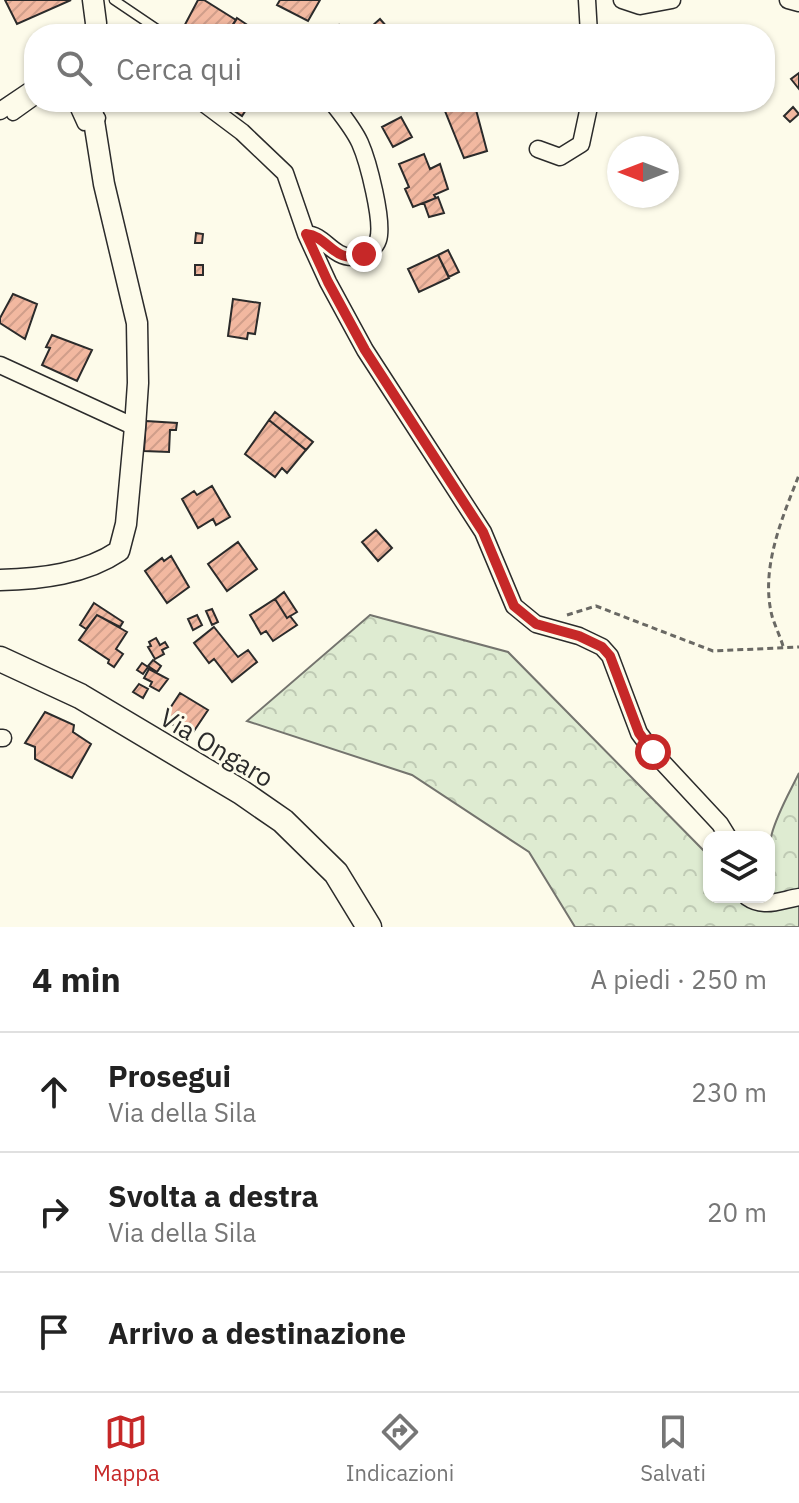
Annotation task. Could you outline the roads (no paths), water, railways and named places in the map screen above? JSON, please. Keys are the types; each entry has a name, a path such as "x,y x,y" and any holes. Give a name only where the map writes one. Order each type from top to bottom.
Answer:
{"main road":[{"name":"Via Ongaro","path":"0,659 80,696 241,792 283,821 336,873 369,927"}],"street":[{"path":"93,0 96,24"},
{"path":"587,0 588,24"},
{"path":"622,0 640,6 672,0"},
{"path":"788,0 799,3"},
{"path":"7,112 24,97"},
{"path":"79,112 84,124 92,112"},
{"path":"0,580 54,576 101,563 119,551 126,524 138,383 137,323 104,184 95,112"},
{"path":"215,112 242,132 285,173 306,234 328,282 365,350 483,532 514,606 524,617 547,628 579,636 602,647 610,656 639,733 724,831"},
{"path":"306,234 314,234 340,255 351,257 373,249 380,235 368,164 351,128 339,112"},
{"path":"538,149 560,157 581,144 588,112"},
{"path":"0,365 135,427"},
{"path":"775,903 799,897"}],"lane":[{"path":"114,0 150,24"}]}
